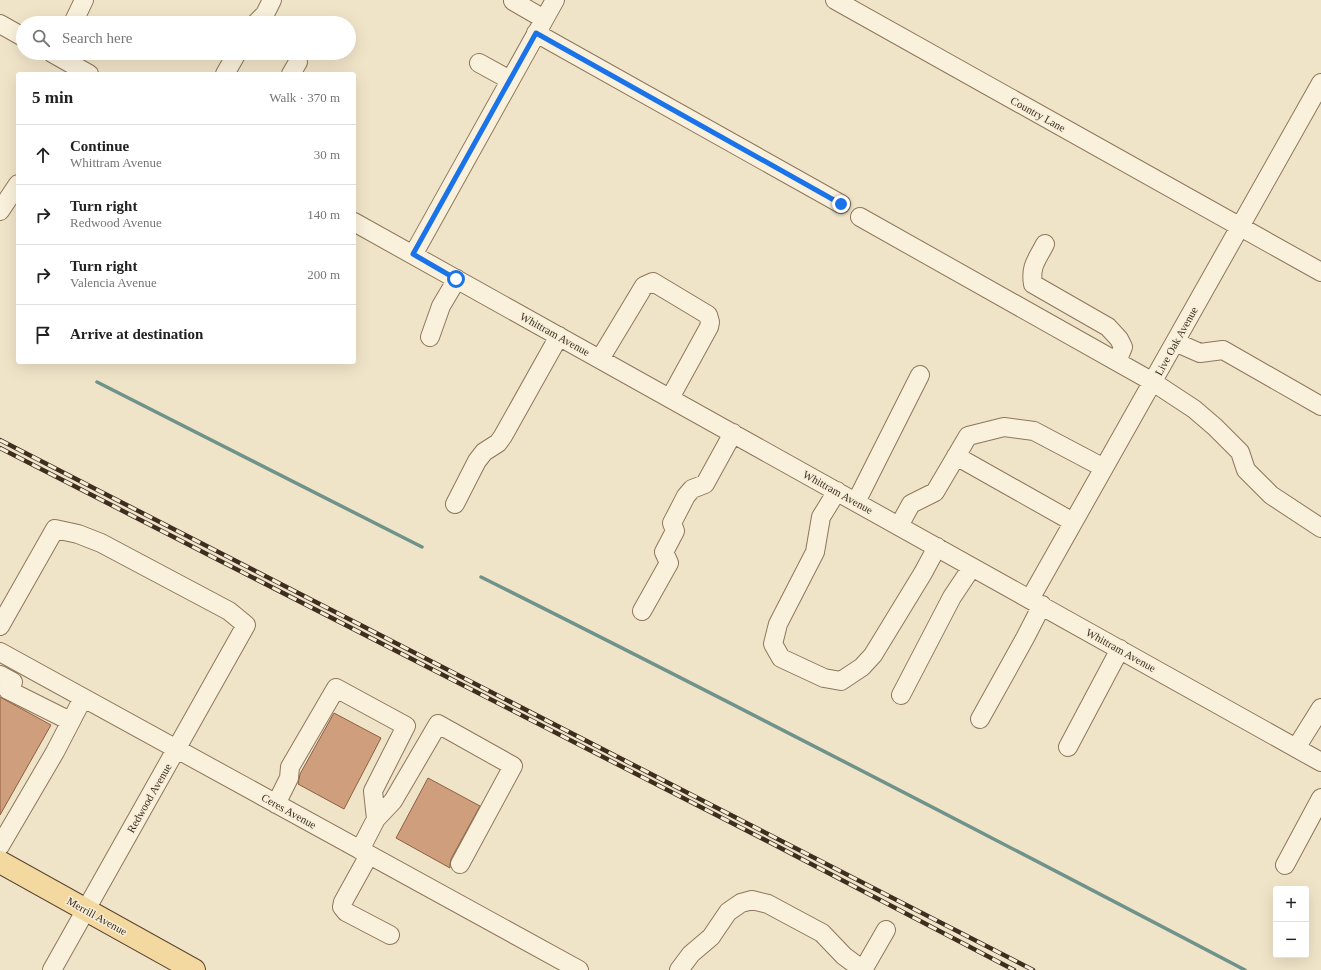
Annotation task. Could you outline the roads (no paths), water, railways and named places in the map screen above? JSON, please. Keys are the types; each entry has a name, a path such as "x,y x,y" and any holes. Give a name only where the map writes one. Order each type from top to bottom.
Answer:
{"main road":[{"name":"Merrill Avenue","path":"0,862 194,970"}],"street":[{"path":"76,16 84,0"},
{"path":"263,16 272,0"},
{"path":"413,254 555,0"},
{"name":"Country Lane","path":"835,0 1321,272"},
{"path":"512,1 540,26 841,204"},
{"path":"0,24 16,33"},
{"path":"64,60 83,72"},
{"path":"226,72 233,60"},
{"path":"479,63 510,80"},
{"name":"Live Oak Avenue","path":"980,719 1025,638 1036,602 1074,522 1321,84"},
{"path":"0,185 4,186 16,179"},
{"path":"0,211 16,187"},
{"path":"860,217 1153,382 1194,409 1240,452 1246,470 1271,495 1321,528"},
{"name":"Whittram Avenue","path":"356,223 1321,762"},
{"path":"1046,244 1031,274 1033,284 1108,327 1123,347 1117,362"},
{"path":"430,336 442,306 456,279"},
{"path":"600,359 644,286 652,282 664,288 708,315 710,322 709,327 670,398"},
{"path":"455,504 477,461 484,452 498,443 503,436 559,336"},
{"path":"1175,342 1200,353 1223,350 1321,406"},
{"path":"856,502 920,375"},
{"path":"899,526 911,504 935,492 968,436 1004,426 1034,431 1104,468"},
{"path":"642,611 669,563 664,552 675,531 672,523 686,496 692,489 705,484 733,433"},
{"path":"956,456 1074,522"},
{"path":"837,491 821,517 815,552 778,624 773,644 781,658 824,678 840,681 862,667 873,655 923,573 937,547"},
{"name":"Redwood Avenue","path":"0,626 55,529 78,534 101,543 229,611 246,625 52,970"},
{"path":"901,695 952,597 972,566"},
{"path":"1068,747 1120,649"},
{"name":"Ceres Avenue","path":"0,652 579,970"},
{"path":"0,675 13,682 8,690 70,721"},
{"path":"276,804 289,778 290,766 336,688 406,726 373,791 376,820"},
{"path":"0,846 55,752 83,698"},
{"path":"1296,748 1321,708"},
{"path":"390,935 346,912 342,907 343,902 376,820 393,801 438,724 512,766 460,864"},
{"path":"1286,865 1321,798"},
{"path":"679,970 691,954 711,937 728,912 741,903 752,900 768,904 822,933 844,956 863,970 886,930"}],"waterway":[{"path":"97,382 422,547"},
{"path":"481,577 864,772 1245,970"}],"railway":[{"path":"0,440 1033,970"},
{"path":"0,448 771,843 1014,970"}]}
